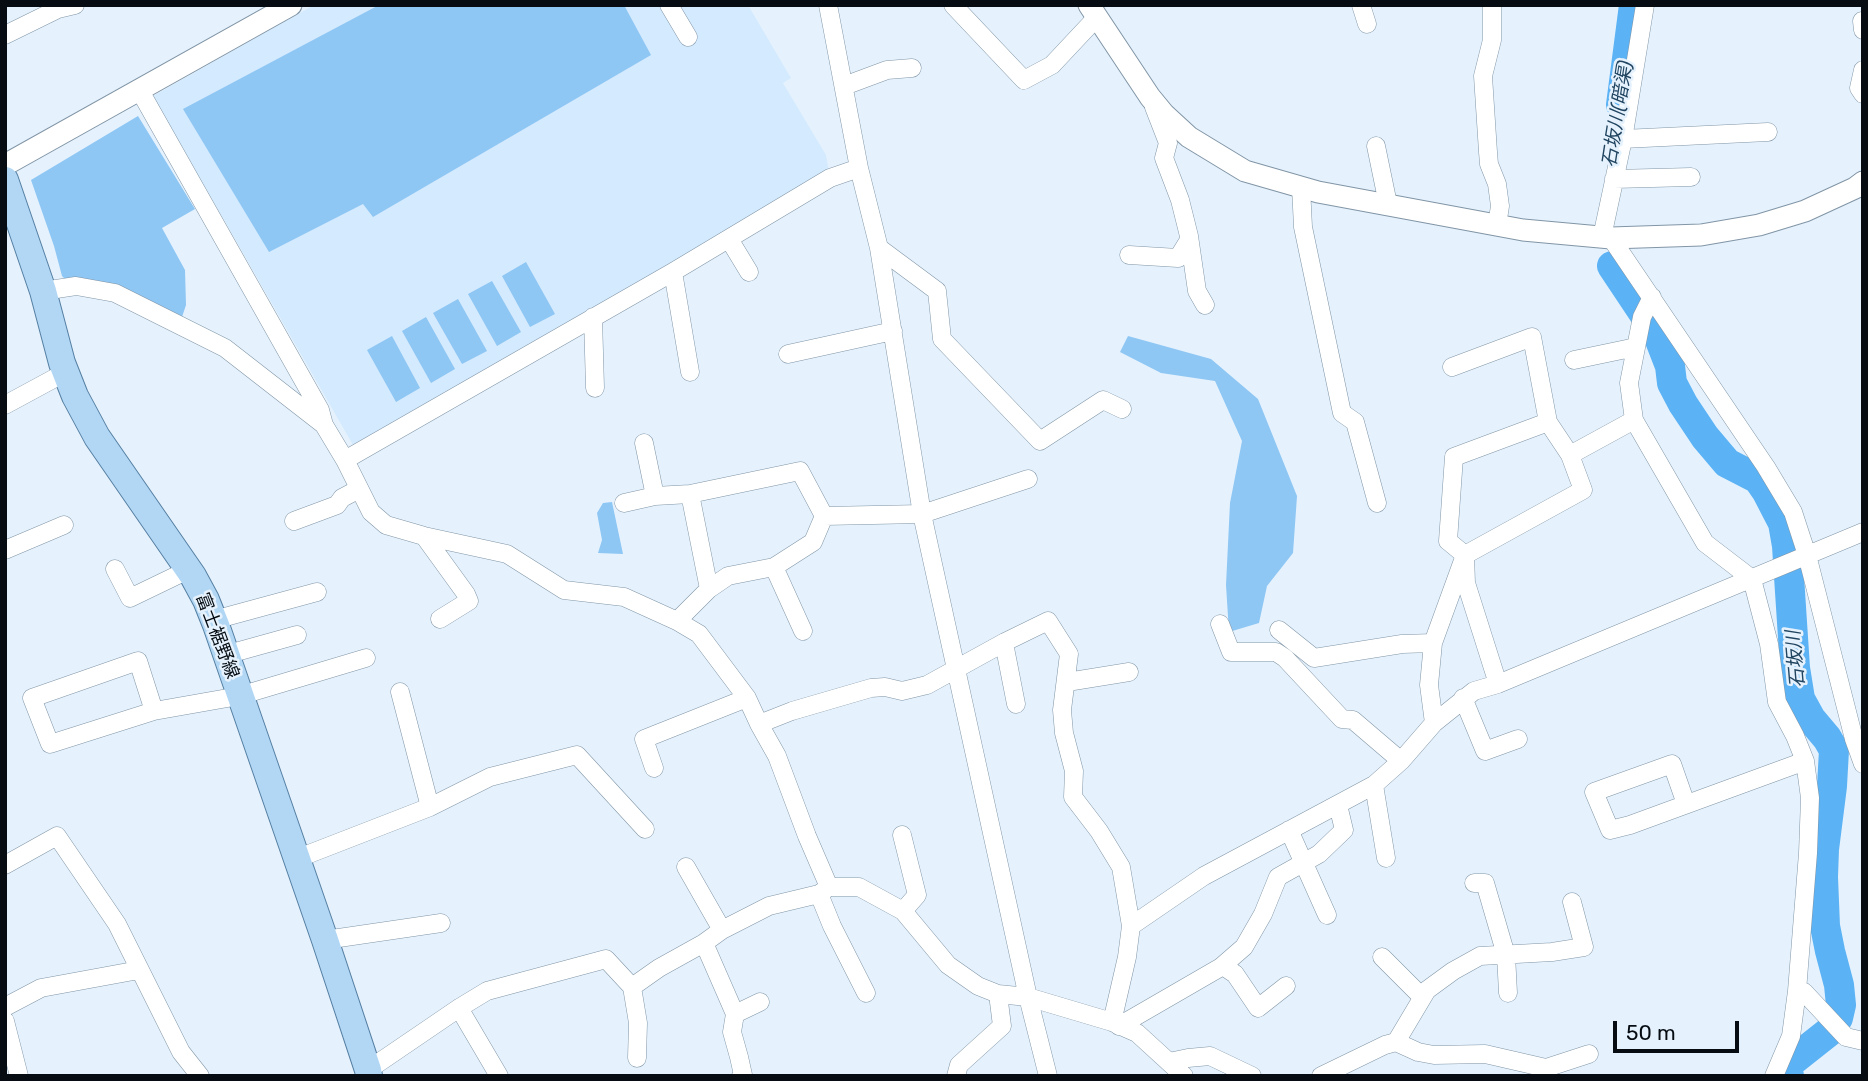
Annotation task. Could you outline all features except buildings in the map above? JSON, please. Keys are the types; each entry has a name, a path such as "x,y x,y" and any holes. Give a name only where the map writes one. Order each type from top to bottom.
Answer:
{"main road":[{"name":"富士裾野線","path":"5,180 43,291 65,372 75,396 97,437 206,600 325,940 368,1073"}],"street":[{"path":"5,35 58,9 75,5"},
{"path":"5,165 291,5"},
{"path":"670,5 688,37"},
{"path":"828,5 859,168 879,248 922,514 1028,998 1048,1076"},
{"path":"953,5 1024,80 1052,65 1093,11 1150,97 1189,137 1245,171 1318,192 1523,230 1606,237 1701,235 1759,225 1805,211 1863,182"},
{"path":"1361,5 1367,24"},
{"path":"1492,5 1492,40 1483,76 1489,164 1497,184 1500,206 1497,225"},
{"path":"1645,5 1606,237 1647,307 1793,512 1802,557 1863,764"},
{"path":"1862,21 1863,30"},
{"path":"844,86 887,70 912,68"},
{"path":"1863,70 1859,88 1863,94"},
{"path":"140,91 320,410 324,425 371,512 386,525 507,554 564,590 624,597 699,634 747,698 778,756 807,836 832,926 866,993"},
{"path":"1150,97 1168,143 1164,158 1180,200 1197,291 1205,305"},
{"path":"1623,139 1768,132"},
{"path":"1376,146 1388,204"},
{"path":"345,460 673,272 830,178 859,168"},
{"path":"1614,179 1691,177"},
{"path":"1301,187 1303,226 1342,413 1355,422 1377,503"},
{"path":"729,239 749,272"},
{"path":"1129,254 1178,258 1189,240"},
{"path":"879,248 937,291 943,339 1041,441 1103,400 1122,409"},
{"path":"673,272 690,372"},
{"path":"43,291 76,286 115,293 225,348 324,425"},
{"path":"1647,307 1629,383 1634,420 1705,543 1752,579 1769,644 1777,702 1805,761 1810,798 1797,991 1791,1036 1774,1076"},
{"path":"593,317 595,388"},
{"path":"788,354 893,331"},
{"path":"1434,723 1429,685 1433,643 1465,555 1583,490 1570,455 1548,422 1532,337 1451,367"},
{"path":"1574,360 1636,347"},
{"path":"5,405 65,372"},
{"path":"1570,455 1634,420"},
{"path":"1498,684 1466,583 1465,555 1448,541 1454,457 1548,422"},
{"path":"644,443 655,496"},
{"path":"624,503 655,496 690,494 800,471 824,516"},
{"path":"824,516 922,514 1028,480"},
{"path":"294,521 337,505 342,498 359,489"},
{"path":"690,494 709,589"},
{"path":"677,621 709,589 728,576 774,566 813,542 824,516"},
{"path":"5,550 64,525"},
{"path":"1132,926 1204,876 1374,785 1401,761 1434,723 1474,691 1498,684 1863,532"},
{"path":"424,536 469,601 440,619"},
{"path":"774,566 803,631"},
{"path":"115,569 130,598 188,570"},
{"path":"214,621 317,592"},
{"path":"759,724 792,711 871,688 886,687 902,691 928,685 1048,621 1069,654 1062,710 1064,733 1074,771 1073,797 1099,831 1121,867 1132,926 1116,1024"},
{"path":"1220,624 1231,652 1276,652 1285,658 1342,719 1353,720 1401,761"},
{"path":"1279,630 1314,658 1402,644 1433,643"},
{"path":"225,655 297,635"},
{"path":"1004,643 1016,704"},
{"path":"154,711 138,661 32,698 50,744 154,711 239,696 366,658"},
{"path":"1066,682 1129,672"},
{"path":"400,692 430,807"},
{"path":"654,768 644,739 747,698"},
{"path":"1463,698 1485,751 1518,739"},
{"path":"296,859 430,807 491,777 577,755 645,829"},
{"path":"1686,804 1672,764 1594,792 1610,830 1630,825 1805,761"},
{"path":"1374,785 1386,858"},
{"path":"1116,1024 1223,966 1244,947 1278,877 1319,854 1344,830 1338,804"},
{"path":"1289,830 1327,915"},
{"path":"902,835 916,895 903,911"},
{"path":"5,865 57,836 117,923 181,1052 200,1076"},
{"path":"686,867 722,929"},
{"path":"1474,883 1485,883 1506,955 1508,993"},
{"path":"632,987 722,929 769,906 824,890 859,887 903,911 948,965 978,986 998,994 1028,998 1116,1024 1137,1033 1184,1076"},
{"path":"1396,1042 1427,990 1480,956 1552,952 1584,947 1572,902"},
{"path":"325,940 441,923"},
{"path":"704,943 735,1014 732,1032 741,1076"},
{"path":"1382,957 1422,997"},
{"path":"368,1073 487,991 607,959 632,987 637,1009 637,1058"},
{"path":"1223,966 1235,974 1258,1008 1286,986"},
{"path":"5,1007 41,988 139,970"},
{"path":"1797,991 1804,992 1824,1015 1854,1039"},
{"path":"956,1076 959,1065 1002,1026 998,994"},
{"path":"735,1014 760,1002"},
{"path":"459,1008 499,1076"},
{"path":"5,1021 19,1076"},
{"path":"1321,1076 1396,1042 1418,1052 1434,1055 1485,1054 1546,1068 1589,1054"},
{"path":"1169,1062 1210,1056 1252,1076"}],"shaded area":[{"path":"314,5 748,5 791,78 783,83 826,155 830,178 353,445 153,96"},
{"path":"379,5 624,5 651,55 373,217 363,204 269,252 183,109"},
{"path":"138,116 195,209 162,228 185,270 186,305 181,320 67,281 62,276 31,180"},
{"path":"526,262 555,314 530,327 502,276"},
{"path":"492,281 521,332 497,346 468,294"},
{"path":"458,299 487,351 462,364 433,313"},
{"path":"426,317 455,369 431,383 402,331"},
{"path":"392,336 420,388 396,402 367,350"},
{"path":"1128,336 1211,359 1258,399 1297,496 1293,553 1267,586 1259,623 1229,632 1226,585 1230,503 1242,441 1215,381 1161,373 1120,352"},
{"path":"612,502 623,554 598,553 602,540 597,513 603,503"}],"waterway":[{"name":"石坂川(暗渠)","path":"1621,105 1634,5"},
{"name":"石坂川","path":"1612,266 1658,335 1670,366 1672,383 1683,404 1727,463 1758,479 1783,523 1800,699 1834,750 1823,877 1825,926 1841,1005 1838,1018 1830,1031 1787,1065 1785,1070 1789,1076"}]}
